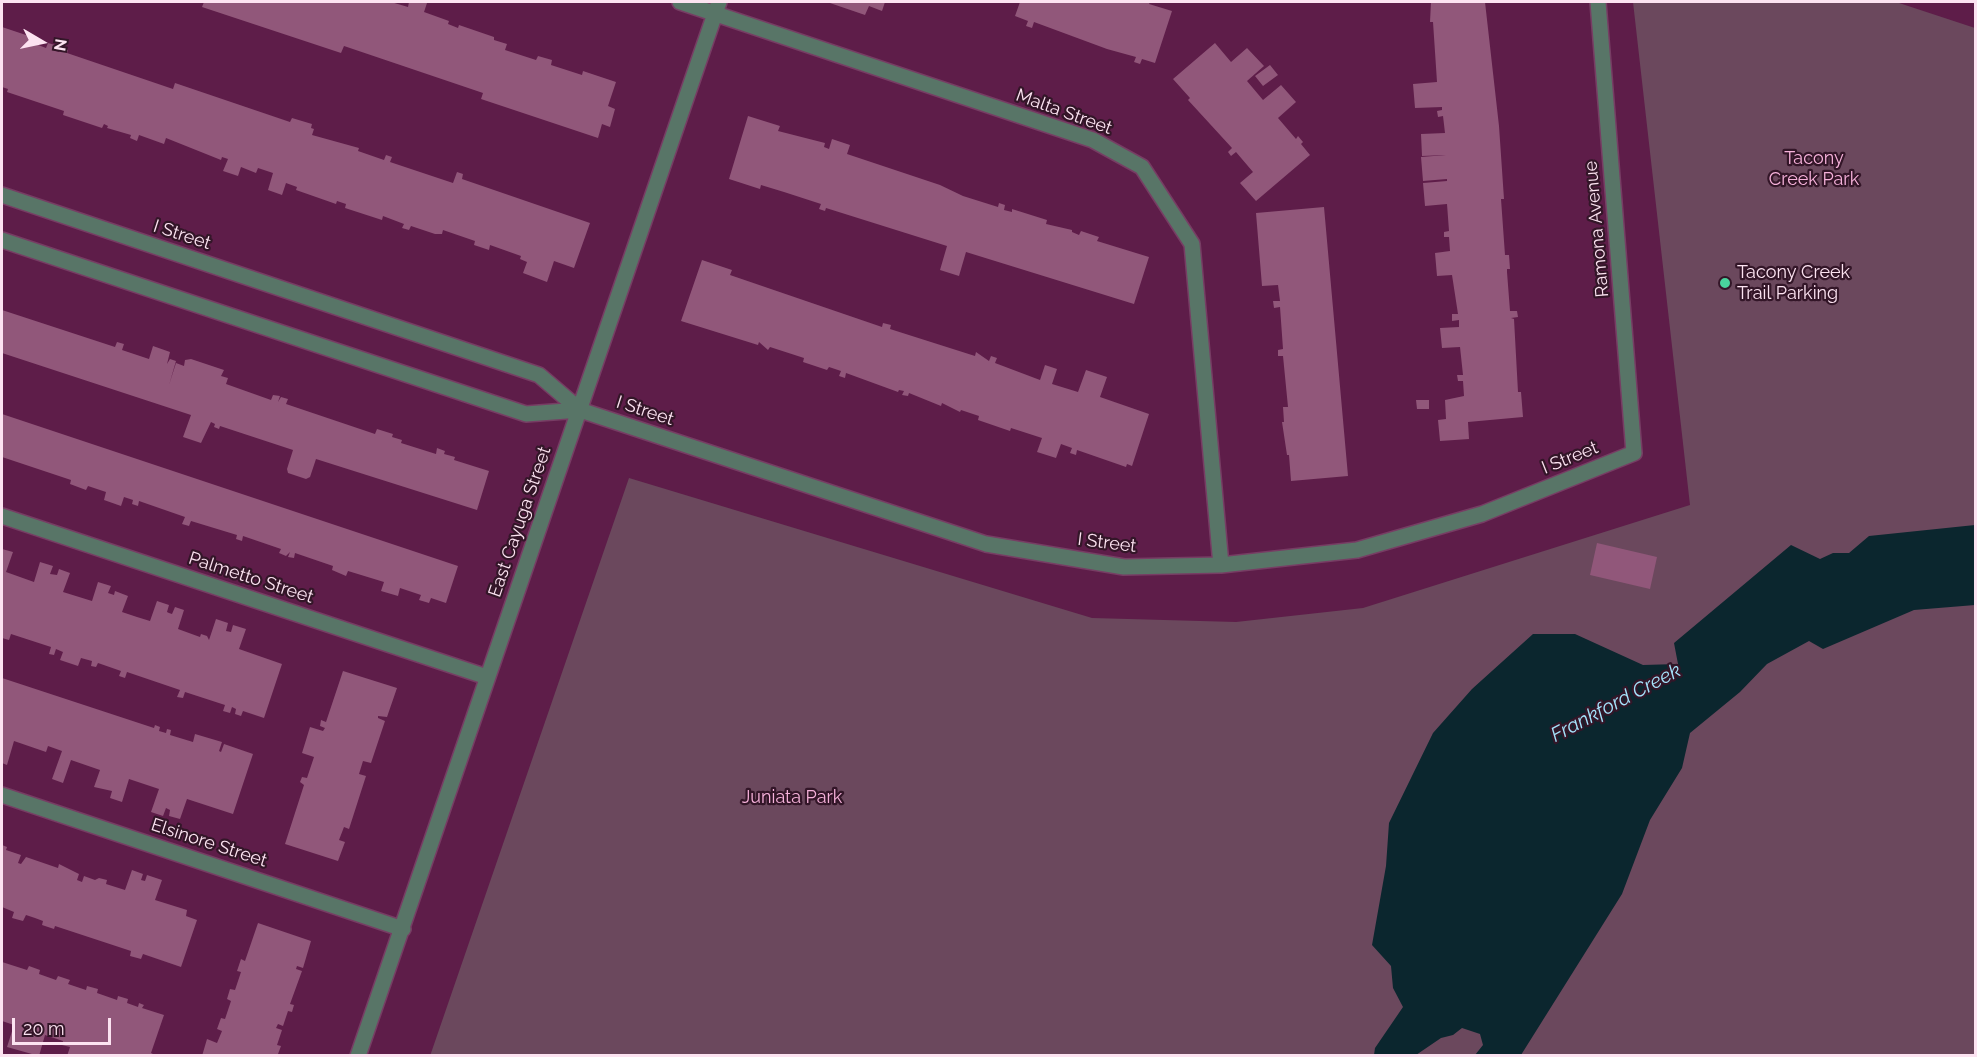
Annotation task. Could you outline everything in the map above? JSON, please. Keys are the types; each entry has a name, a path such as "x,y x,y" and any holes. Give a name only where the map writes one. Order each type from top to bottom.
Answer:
{"street":[{"name":"Malta Street","path":"680,2 717,7 1093,140 1142,167 1192,244 1221,565"},
{"name":"Ramona Avenue","path":"1598,2 1634,453"},
{"name":"East Cayuga Street","path":"358,1056 717,7"},
{"name":"I Street","path":"2,195 539,375 580,410 986,544 1124,567 1221,565 1357,550 1482,514 1634,453"},
{"name":"I Street","path":"2,240 526,414 580,410"},
{"name":"Palmetto Street","path":"2,516 487,677"},
{"name":"Elsinore Street","path":"2,795 403,929"}],"green space":[{"path":"1633,2 1896,2 1975,28 1975,1055 430,1056 629,478 1092,618 1236,622 1363,608 1690,505"}],"water":[{"name":"Frankford Creek","path":"1975,525 1975,605 1914,610 1823,649 1809,641 1767,664 1740,692 1690,733 1682,768 1650,820 1622,894 1521,1055 1475,1055 1483,1045 1480,1034 1462,1028 1453,1035 1441,1038 1416,1055 1374,1055 1375,1048 1403,1007 1393,988 1391,966 1372,945 1386,866 1389,823 1433,733 1472,689 1533,634 1575,634 1643,665 1678,664 1674,643 1791,545 1820,559 1833,553 1849,553 1869,536"}],"building":[{"path":"204,2 391,2 408,7 409,2 427,3 424,12 449,21 448,24 458,28 459,25 494,37 494,40 507,44 505,50 536,60 538,56 552,60 551,65 582,75 583,71 616,82 608,106 615,109 610,127 602,124 598,138 481,99 483,93 344,46 341,53 202,7"},
{"path":"827,2 885,2 882,11 869,6 865,15"},
{"path":"1020,2 1150,2 1149,4 1172,11 1155,63 1142,59 1140,64 1134,62 1136,57 1107,49 1034,22 1032,28 1026,26 1028,21 1015,16"},
{"path":"1431,2 1485,2 1499,126 1505,255 1509,255 1510,269 1507,269 1507,272 1510,311 1517,311 1518,317 1511,318 1514,319 1518,392 1521,392 1523,417 1468,422 1469,439 1440,441 1438,420 1446,419 1445,400 1464,396 1463,381 1458,381 1457,375 1463,375 1460,347 1442,348 1440,328 1459,327 1459,320 1452,321 1452,314 1458,314 1452,275 1437,276 1435,253 1450,251 1449,237 1444,237 1444,232 1449,231 1447,204 1425,206 1423,183 1447,181 1447,179 1423,181 1421,157 1446,155 1422,156 1421,134 1445,133 1443,116 1438,117 1437,111 1442,110 1442,107 1415,108 1413,84 1437,82 1433,22 1430,22"},
{"path":"2,27 35,38 33,43 46,48 48,43 55,45 53,50 59,52 61,47 68,50 67,53 173,89 175,83 290,122 292,118 312,124 311,128 314,129 312,135 359,148 358,151 384,160 386,155 392,157 390,162 453,183 457,172 463,174 462,179 590,223 574,268 554,261 547,282 523,273 527,262 520,259 521,256 490,245 489,250 474,245 475,241 443,230 442,234 435,234 411,226 409,230 402,228 404,224 383,216 382,220 345,208 346,204 337,201 336,204 296,190 297,187 286,183 282,195 268,190 273,173 258,168 256,173 241,167 238,176 223,171 228,159 222,157 221,160 166,138 164,144 139,135 137,141 130,138 131,135 107,128 108,126 104,124 102,128 63,115 64,111 7,92 8,89 2,87"},
{"path":"1215,43 1231,62 1247,48 1264,66 1247,81 1263,100 1281,85 1296,102 1278,118 1296,139 1298,136 1310,155 1256,201 1240,183 1253,172 1236,152 1231,156 1228,152 1232,148 1188,100 1190,98 1173,79"},
{"path":"1270,65 1278,75 1263,86 1255,76"},
{"path":"748,116 780,126 778,131 825,143 824,147 829,149 832,139 850,145 847,154 940,185 963,196 998,207 999,203 1005,205 1004,210 1012,212 1012,209 1047,220 1046,224 1072,230 1079,235 1081,231 1099,237 1097,241 1149,257 1134,304 966,252 959,276 940,270 947,246 826,208 825,211 819,209 821,204 784,192 761,185 760,189 729,179"},
{"path":"1324,207 1348,476 1291,481 1289,455 1287,455 1282,422 1284,422 1283,407 1288,407 1283,356 1278,356 1278,350 1283,349 1280,307 1274,308 1273,301 1280,301 1278,285 1262,286 1256,213"},
{"path":"702,260 732,270 730,275 882,327 883,323 891,325 890,329 975,356 976,352 989,361 991,356 997,358 995,363 1040,380 1045,365 1057,369 1052,384 1078,392 1086,370 1107,377 1100,397 1149,414 1132,466 1127,464 1126,467 1077,450 1076,455 1070,453 1072,448 1061,444 1056,458 1037,452 1042,438 1011,428 1010,431 978,420 979,416 961,410 960,412 942,403 941,406 909,393 908,396 902,395 904,391 899,390 898,392 846,373 845,378 839,376 841,371 829,367 827,370 803,362 804,358 770,347 768,350 759,342 758,345 681,321"},
{"path":"2,310 115,347 117,342 124,344 122,350 149,359 153,346 170,352 167,364 170,359 176,361 169,385 176,363 184,366 185,360 191,359 224,370 221,376 228,378 226,384 271,400 273,395 280,396 278,402 281,397 288,399 286,404 375,434 377,429 393,434 392,437 402,440 401,443 436,454 437,448 445,451 444,454 455,457 454,460 489,471 477,510 316,459 310,477 306,479 288,473 287,469 293,450 220,426 219,429 211,422 201,443 183,437 191,415 2,353"},
{"path":"1416,400 1429,400 1429,409 1417,409"},
{"path":"2,414 458,566 446,603 431,598 429,603 419,600 421,595 400,588 398,596 381,591 384,582 348,571 346,576 332,570 333,566 295,553 294,558 288,557 290,552 286,556 279,553 281,549 243,536 242,541 236,539 237,535 191,521 189,526 182,524 185,517 139,501 138,506 132,504 133,500 124,497 121,506 104,500 106,492 88,486 86,490 70,484 71,480 2,457"},
{"path":"1597,543 1657,557 1650,589 1590,575"},
{"path":"2,549 13,552 6,572 34,582 40,562 53,566 50,574 57,575 59,569 70,573 63,592 92,601 98,582 111,586 108,593 114,595 115,591 128,596 122,612 137,617 150,621 157,601 169,605 167,612 172,614 175,607 184,610 178,629 200,637 201,634 207,636 209,640 216,619 228,623 226,631 231,632 233,625 246,629 239,649 282,664 264,718 243,711 241,716 235,714 236,709 232,707 230,713 223,711 225,705 185,692 183,698 177,697 180,690 127,672 125,678 119,676 121,671 98,663 96,667 91,666 92,661 81,658 78,666 60,660 63,652 56,649 54,655 49,654 51,647 11,634 9,640 2,638"},
{"path":"343,671 397,688 387,717 378,716 385,721 371,763 363,761 359,774 366,776 349,829 344,827 339,840 345,842 338,861 285,844 304,785 300,782 302,777 307,778 314,757 302,753 310,727 323,731 325,728 320,726 321,720 326,722"},
{"path":"2,678 154,728 155,725 160,727 159,731 166,733 167,729 171,730 170,735 193,742 195,734 222,742 219,751 221,752 224,744 253,754 233,814 187,799 180,819 169,816 170,810 166,808 163,816 151,812 159,789 129,779 122,802 110,798 112,791 94,787 100,770 71,760 63,783 52,779 62,751 48,746 46,752 14,741 7,765 2,763"},
{"path":"2,845 7,847 6,850 21,855 18,863 21,864 26,857 58,868 59,864 79,874 77,880 82,882 84,876 95,880 99,878 107,880 106,884 125,890 132,870 143,874 141,880 145,881 147,875 162,880 155,900 187,910 186,916 197,920 181,967 143,954 141,959 130,956 131,951 55,926 54,929 42,925 43,921 26,915 23,921 12,918 14,912 2,907"},
{"path":"258,923 311,941 303,968 297,966 296,969 302,971 290,1004 294,1005 292,1012 288,1011 283,1026 278,1024 276,1028 282,1030 277,1045 281,1046 278,1054 202,1056 207,1039 217,1043 222,1031 217,1029 221,1018 225,1019 231,1001 227,999 230,989 235,990 241,972 237,971 241,959 245,961"},
{"path":"2,962 27,970 29,966 40,970 39,974 56,980 58,976 70,980 68,984 86,990 87,986 98,989 97,993 117,1000 118,996 128,999 127,1003 138,1007 139,1003 144,1005 142,1008 164,1015 151,1053 157,1056 67,1056 70,1047 62,1045 63,1041 45,1035 39,1056 7,1047 14,1025 2,1021"}],"place":[{"name":"Tacony Creek Trail Parking","path":"1725,283"}],"park label":[{"name":"Tacony Creek Park","path":"1814,169"},
{"name":"Juniata Park","path":"792,798"}]}
